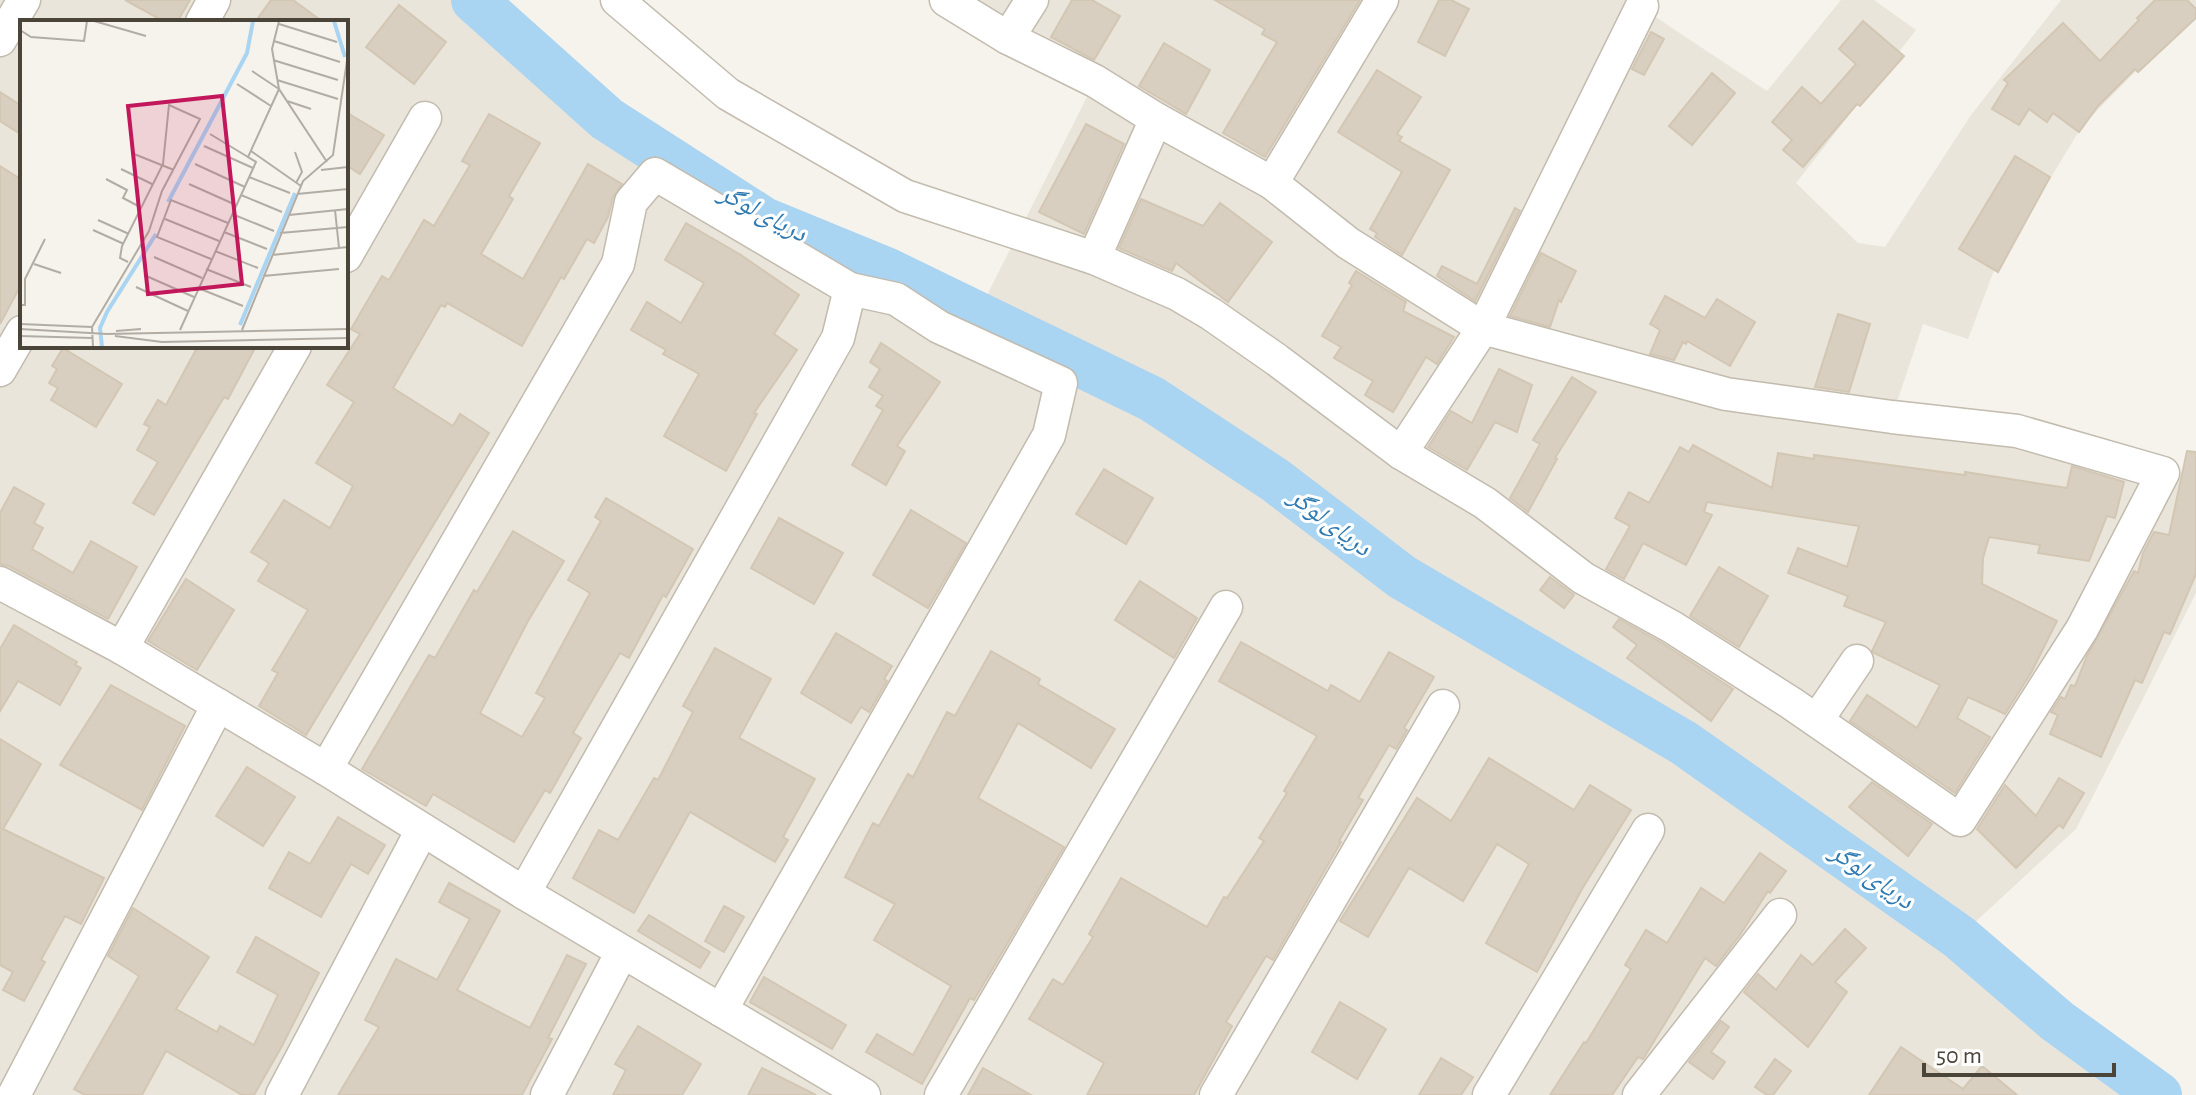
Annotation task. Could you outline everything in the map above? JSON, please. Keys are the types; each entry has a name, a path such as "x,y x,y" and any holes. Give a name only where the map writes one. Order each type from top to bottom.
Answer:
{"street":[{"path":"0,40 24,0"},
{"path":"203,20 214,0"},
{"path":"617,0 728,94 905,196 1094,258 1177,294 1211,314 1401,453 1485,503 1583,578 1672,627 1817,720 1960,820 2082,629 2163,473 2017,431 1726,394 1483,328 1348,243 1272,183 1156,119 1095,81 1008,38 946,0"},
{"path":"1008,38 1032,0"},
{"path":"1272,183 1382,0"},
{"path":"1401,453 1483,328 1642,6"},
{"path":"348,253 425,118"},
{"path":"1094,258 1156,119"},
{"path":"326,769 618,264 631,202 655,174 850,289 896,299 939,327 1061,383 1049,435 721,1010"},
{"path":"524,893 838,338 850,289"},
{"path":"0,370 20,335"},
{"path":"122,648 294,348"},
{"path":"4,593 122,648 326,769 524,893 721,1010 819,1084 864,1095"},
{"path":"941,1095 1226,607"},
{"path":"1817,720 1857,661"},
{"path":"14,1095 218,705"},
{"path":"1216,1095 1443,706"},
{"path":"282,1095 422,830"},
{"path":"1489,1095 1648,830"},
{"path":"1639,1095 1780,915"},
{"path":"547,1095 622,952"}],"shaded area":[{"path":"0,0 474,0 607,119 764,220 886,270 978,313 1095,81 946,0 1630,0 1767,91 1841,0 1874,0 1916,30 1796,183 1858,243 1885,247 1971,115 2061,0 2196,0 2196,10 2082,126 1993,273 1968,339 1923,324 1892,417 2163,473 2196,477 2196,593 2076,829 1959,937 2057,1021 2159,1095 0,1095"}],"building":[{"path":"125,0 190,0 178,20 161,20"},
{"path":"271,0 293,0 320,20 256,20"},
{"path":"1072,0 1092,0 1120,16 1094,60 1051,37"},
{"path":"1215,0 1360,0 1265,157 1223,133 1277,42 1262,34 1265,29"},
{"path":"1439,0 1451,0 1469,9 1445,56 1418,42"},
{"path":"2155,0 2187,0 2196,9 2196,18 2138,72 2135,69 2098,106 2079,132 2053,113 2047,122 2029,109 2019,125 1992,109 2008,83 2004,80 2063,23 2100,61"},
{"path":"399,5 446,42 414,84 366,47"},
{"path":"1863,21 1904,56 1860,106 1857,104 1803,167 1783,150 1792,140 1772,122 1802,87 1821,104 1856,64 1839,49"},
{"path":"1651,32 1664,39 1644,75 1632,69"},
{"path":"1164,43 1210,70 1186,114 1139,86"},
{"path":"1377,70 1421,97 1397,134 1402,137 1399,141 1450,170 1402,255 1375,237 1377,233 1370,229 1402,172 1338,132"},
{"path":"1712,73 1735,93 1692,145 1669,126"},
{"path":"0,92 20,105 20,134 0,121"},
{"path":"348,113 384,135 360,174 348,166"},
{"path":"489,114 540,143 509,196 513,199 481,254 523,279 588,164 622,184 613,197 608,217 594,243 587,239 564,279 561,277 522,346 447,303 445,307 441,305 393,388 453,426 460,414 489,433 306,735 259,706 278,673 272,670 308,610 258,581 269,563 251,552 284,500 330,528 353,486 316,463 354,402 327,385 360,334 351,329 382,276 389,280 424,220 434,226 470,165 462,161"},
{"path":"1086,124 1124,144 1084,234 1039,212"},
{"path":"2015,156 2050,177 1998,272 1959,249"},
{"path":"0,166 20,179 20,287 0,324"},
{"path":"1141,199 1203,226 1220,203 1272,242 1228,302 1176,263 1172,271 1119,248"},
{"path":"1515,208 1520,211 1475,301 1437,276 1442,266 1477,284"},
{"path":"686,223 741,255 799,295 774,334 797,350 754,413 757,414 726,471 664,436 699,374 663,354 666,350 631,330 647,302 681,323 704,283 665,260"},
{"path":"1541,253 1576,271 1561,302 1559,300 1550,327 1510,316"},
{"path":"1356,271 1406,302 1403,311 1454,337 1437,364 1426,357 1393,412 1365,395 1373,381 1334,358 1341,347 1322,336 1352,285 1349,283"},
{"path":"1665,296 1705,318 1717,299 1755,322 1730,366 1687,341 1686,344 1683,342 1674,360 1650,354 1660,330 1650,324"},
{"path":"1838,314 1870,324 1849,392 1815,387"},
{"path":"881,343 940,382 897,446 905,451 886,485 852,465 883,410 876,406 883,396 869,387 880,369 870,362"},
{"path":"63,348 122,384 96,427 51,400 58,388 49,383 57,369 52,366"},
{"path":"197,348 255,348 228,399 224,397 154,515 133,503 158,462 137,450 150,427 144,424 158,400 166,405"},
{"path":"1499,369 1532,385 1517,432 1495,422 1467,470 1428,447 1451,411 1472,423"},
{"path":"1572,377 1596,392 1555,458 1528,512 1510,498 1540,444 1533,440"},
{"path":"1693,445 1772,488 1778,453 1965,475 1965,472 2067,488 2072,466 2124,482 2115,518 2107,516 2089,561 2038,553 2040,545 1989,537 1983,558 1982,584 2057,621 2031,673 2005,714 1968,697 1957,718 1990,737 1955,793 1850,721 1867,695 1917,728 1940,685 1872,651 1886,622 1844,606 1848,596 1788,573 1798,548 1847,567 1859,526 1707,502 1704,512 1712,515 1686,565 1643,543 1624,579 1606,569 1630,526 1615,518 1629,492 1649,503 1680,447 1689,452"},
{"path":"2187,451 2196,452 2196,574 2170,634 2164,632 2142,683 2135,680 2101,757 2050,734 2058,715 2051,712 2061,697 2065,699 2071,685 2075,686 2087,656 2134,571 2138,573 2143,553 2154,532 2169,535"},
{"path":"1104,469 1153,498 1126,544 1076,514"},
{"path":"14,487 44,504 34,523 43,528 32,549 73,573 91,541 137,567 108,619 0,564 0,513"},
{"path":"606,498 693,549 666,597 663,595 629,658 620,653 573,733 581,738 550,793 545,790 514,842 433,794 426,806 362,769 429,655 435,658 513,531 564,561 528,621 480,713 522,737 545,698 536,693 590,593 568,580 601,521 595,517"},
{"path":"911,510 966,543 928,608 873,575"},
{"path":"779,518 843,553 814,604 751,568"},
{"path":"1719,567 1768,596 1739,647 1690,616"},
{"path":"1550,577 1574,595 1564,608 1540,590"},
{"path":"186,579 234,610 197,670 148,641"},
{"path":"1140,581 1197,618 1174,658 1115,620"},
{"path":"1619,619 1733,689 1711,721 1627,658 1637,645 1613,627"},
{"path":"14,625 77,662 75,665 81,668 60,705 18,681 0,711 0,649"},
{"path":"836,633 892,666 869,712 861,707 851,723 801,693"},
{"path":"1241,642 1328,691 1331,685 1360,702 1389,652 1434,677 1404,728 1407,730 1396,749 1389,745 1358,798 1363,800 1341,842 1273,960 1266,956 1226,1022 1232,1026 1194,1095 1087,1095 1104,1063 1029,1019 1053,979 1063,985 1093,937 1089,934 1121,878 1207,927 1224,897 1227,898 1264,841 1259,838 1317,736 1219,681"},
{"path":"715,648 771,679 739,738 815,779 783,837 788,840 775,862 690,812 634,913 573,878 599,830 618,840 654,778 658,780 693,712 683,706"},
{"path":"991,651 1040,679 1038,684 1115,729 1091,768 1018,723 978,798 1064,847 974,1000 970,998 922,1084 866,1052 877,1034 913,1055 951,986 874,940 895,904 845,877 873,823 879,826 908,774 913,777 947,712 955,716"},
{"path":"111,685 185,726 142,810 60,765"},
{"path":"0,739 41,764 3,829 104,878 81,924 65,916 41,960 45,962 24,1001 3,990 13,972 0,965"},
{"path":"1489,758 1574,810 1590,785 1631,810 1582,889 1537,972 1486,943 1529,864 1497,844 1463,901 1409,868 1368,937 1340,921 1417,798 1451,821"},
{"path":"247,767 295,797 263,846 216,816"},
{"path":"2059,778 2084,793 2063,828 2059,825 2016,868 1977,829 2005,785 2036,816"},
{"path":"1872,782 1932,824 1908,856 1849,807"},
{"path":"338,817 385,845 368,874 351,864 321,917 269,888 289,852 310,864"},
{"path":"1760,853 1786,871 1770,893 1768,891 1716,966 1705,958 1643,1059 1638,1057 1612,1095 1550,1095 1631,969 1625,965 1646,930 1667,943 1701,888 1724,903"},
{"path":"449,883 500,911 457,990 530,1028 567,955 586,964 548,1038 552,1039 522,1095 338,1095 379,1027 365,1020 396,959 437,980 470,919 439,902"},
{"path":"724,906 744,917 724,952 705,941"},
{"path":"133,908 209,957 176,1009 217,1032 220,1026 254,1045 278,995 237,972 256,937 319,973 254,1095 242,1095 166,1051 142,1095 85,1095 74,1089 139,976 108,956"},
{"path":"649,915 710,952 700,968 638,931"},
{"path":"1845,929 1866,948 1835,982 1847,992 1808,1047 1744,992 1758,974 1776,990 1801,955 1813,965"},
{"path":"764,977 846,1025 832,1049 750,1002"},
{"path":"1340,1002 1386,1029 1357,1079 1312,1052"},
{"path":"1721,1021 1729,1027 1711,1052 1725,1062 1713,1079 1689,1062"},
{"path":"638,1026 701,1064 682,1095 613,1095 626,1070 615,1064"},
{"path":"1901,1047 1963,1089 1982,1066 2017,1095 1869,1095"},
{"path":"1441,1058 1473,1077 1461,1095 1419,1095"},
{"path":"1775,1059 1791,1071 1773,1095 1767,1095 1755,1087"},
{"path":"762,1068 816,1095 748,1095"},
{"path":"983,1068 1031,1095 968,1095"}],"waterway":[{"name":"دریای لوگر","path":"474,0 607,119 764,220 886,270 1152,399 1275,480 1402,577 1684,743 1959,937 2057,1021 2159,1095"}]}
